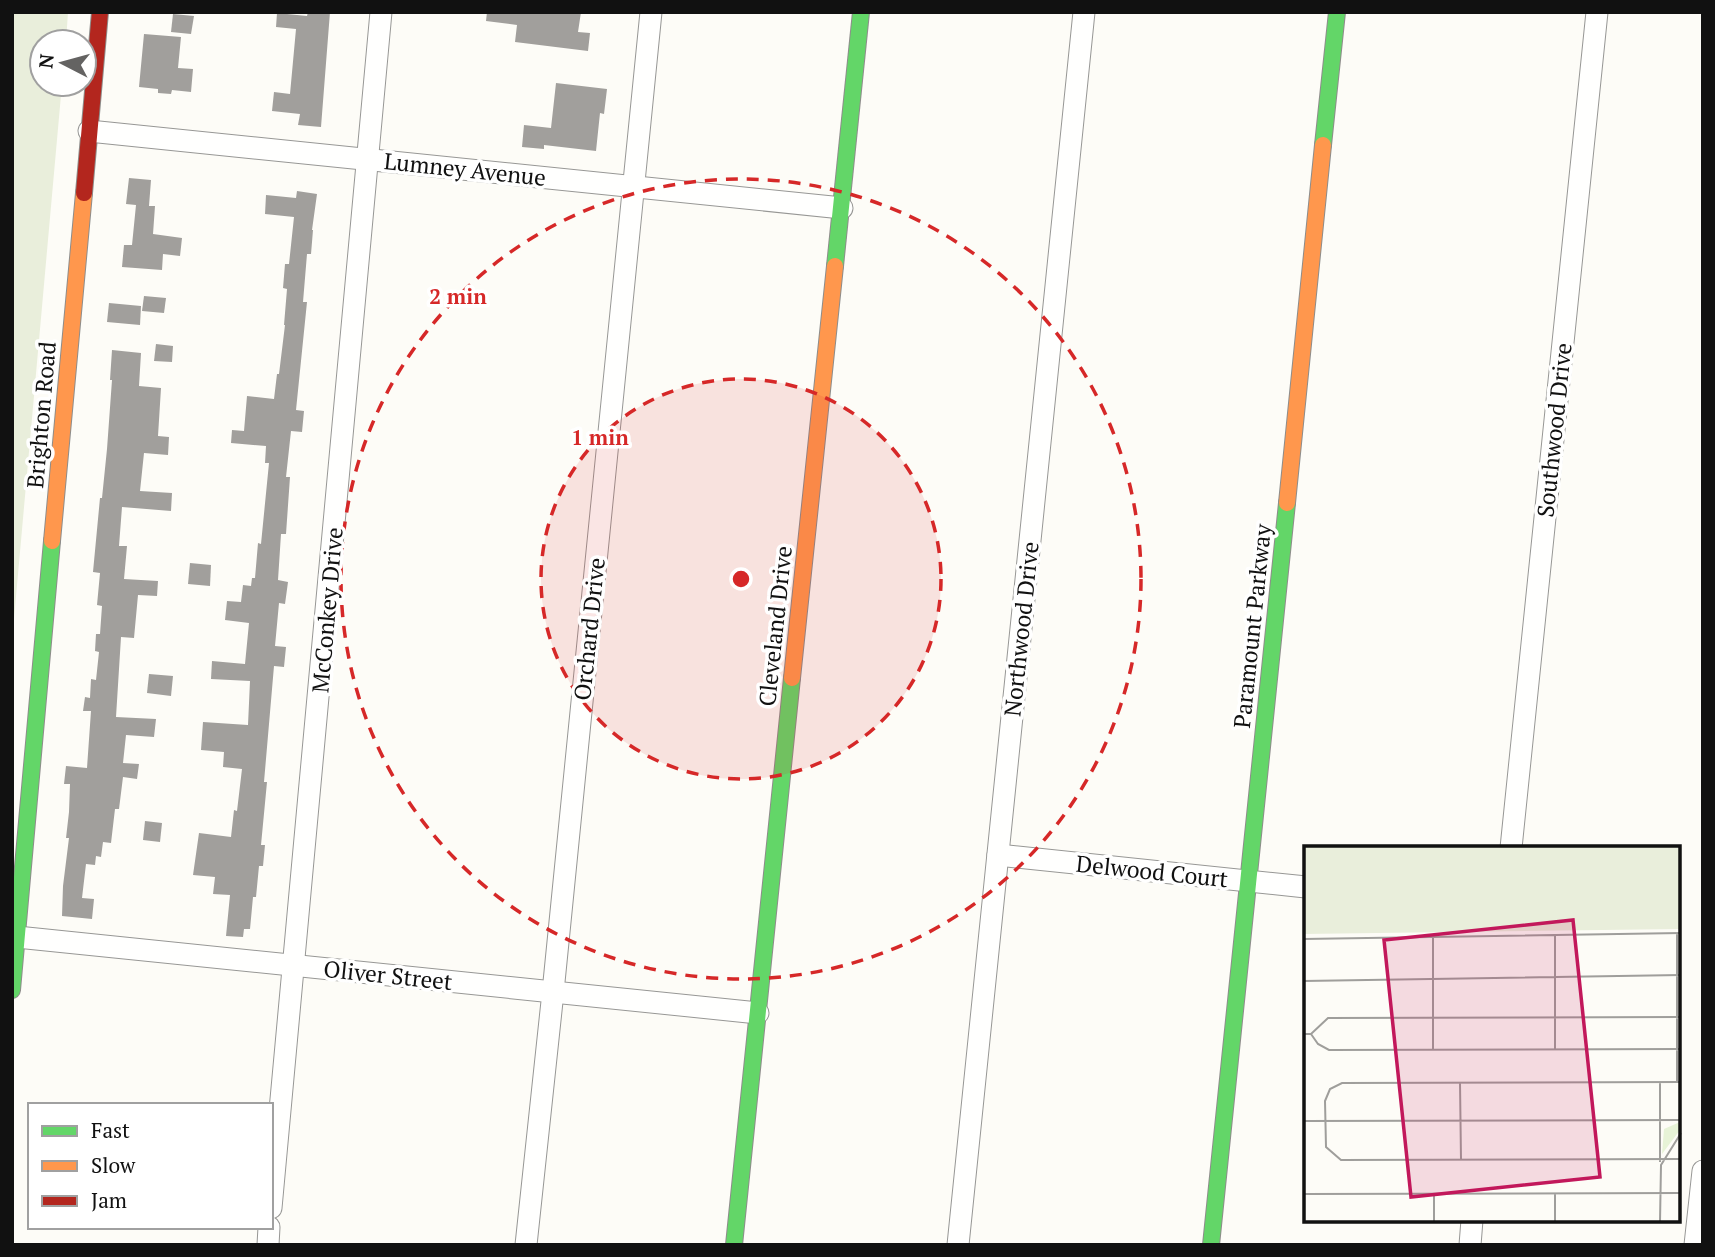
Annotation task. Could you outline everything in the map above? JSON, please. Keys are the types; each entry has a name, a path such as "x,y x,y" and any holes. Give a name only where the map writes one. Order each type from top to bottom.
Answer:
{"street":[{"name":"Brighton Road","path":"12,989 100,12"},
{"name":"McConkey Drive","path":"273,1187 381,12"},
{"name":"Orchard Drive","path":"526,1245 650,12"},
{"name":"Cleveland Drive","path":"734,1245 861,12"},
{"name":"Northwood Drive","path":"958,1245 1084,12"},
{"name":"Paramount Parkway","path":"1211,1245 1337,12"},
{"name":"Southwood Drive","path":"1511,846 1597,12"},
{"name":"Lumney Avenue","path":"89,131 842,208"},
{"name":"Delwood Court","path":"998,855 1304,887"},
{"name":"Oliver Street","path":"17,937 758,1013"},
{"path":"1695,1245 1703,1171"},
{"path":"1470,1245 1472,1222"}],"green space":[{"path":"12,12 68,12 67,28 28,28 28,98 61,98 12,641"}],"building":[{"path":"308,12 330,12 321,127 298,125 300,114 272,111 274,92 290,94 296,29 276,27 277,13 307,16"},
{"path":"487,12 581,12 578,32 590,33 588,51 515,42 517,25 486,21"},
{"path":"173,14 194,16 191,34 171,32"},
{"path":"144,34 181,37 178,68 193,69 191,92 172,90 171,94 158,93 158,89 139,87"},
{"path":"556,83 607,89 604,114 600,113 596,151 544,145 544,149 522,147 524,125 551,128"},
{"path":"129,178 151,180 149,206 155,206 153,234 182,238 180,256 163,254 162,270 122,267 124,245 132,245 136,205 126,204"},
{"path":"297,191 317,194 311,254 307,254 303,302 307,302 296,410 304,411 302,432 291,431 286,477 290,477 286,534 281,534 278,580 288,582 285,604 279,603 275,646 286,647 284,667 274,666 264,782 267,782 261,845 265,845 263,866 259,866 256,897 253,897 250,929 244,929 243,937 226,936 230,895 213,894 215,877 193,875 199,833 231,837 242,769 223,767 224,752 201,750 203,722 248,725 250,681 211,679 212,661 245,664 249,623 225,620 227,601 241,602 243,585 251,586 252,578 255,578 269,463 265,463 266,446 231,443 232,430 244,431 247,396 274,399 285,325 285,264 289,264 294,217 265,214 266,195 296,198"},
{"path":"144,296 166,298 164,313 142,311"},
{"path":"109,303 141,306 140,325 107,322"},
{"path":"156,344 173,346 172,362 154,361"},
{"path":"112,350 141,353 139,386 161,388 158,436 169,437 168,455 144,453 140,491 172,493 171,511 122,507 119,546 127,546 124,579 158,581 157,596 138,595 134,638 121,637 116,717 156,719 154,737 126,735 123,763 139,764 137,779 123,777 119,809 115,809 111,843 103,842 101,857 96,856 95,865 86,864 82,898 94,899 92,919 62,916 69,838 66,838 70,784 64,784 66,766 87,768 91,711 83,711 85,697 90,698 91,679 96,680 99,652 95,651 96,634 100,634 102,606 97,605 100,573 93,572 107,449"},
{"path":"190,563 211,565 210,586 188,584"},
{"path":"149,674 173,676 171,696 147,693"},
{"path":"145,821 162,823 160,842 143,840"}],"traffic: fast":[{"path":"835,266 861,12"},
{"path":"1323,145 1337,12"},
{"path":"1211,1245 1287,503"},
{"path":"12,990 52,541"},
{"path":"734,1245 792,678"}],"traffic: slow":[{"path":"1287,503 1323,145"},
{"path":"52,541 84,193"},
{"path":"792,678 835,266"}],"traffic: jam":[{"path":"84,193 100,12"}]}
